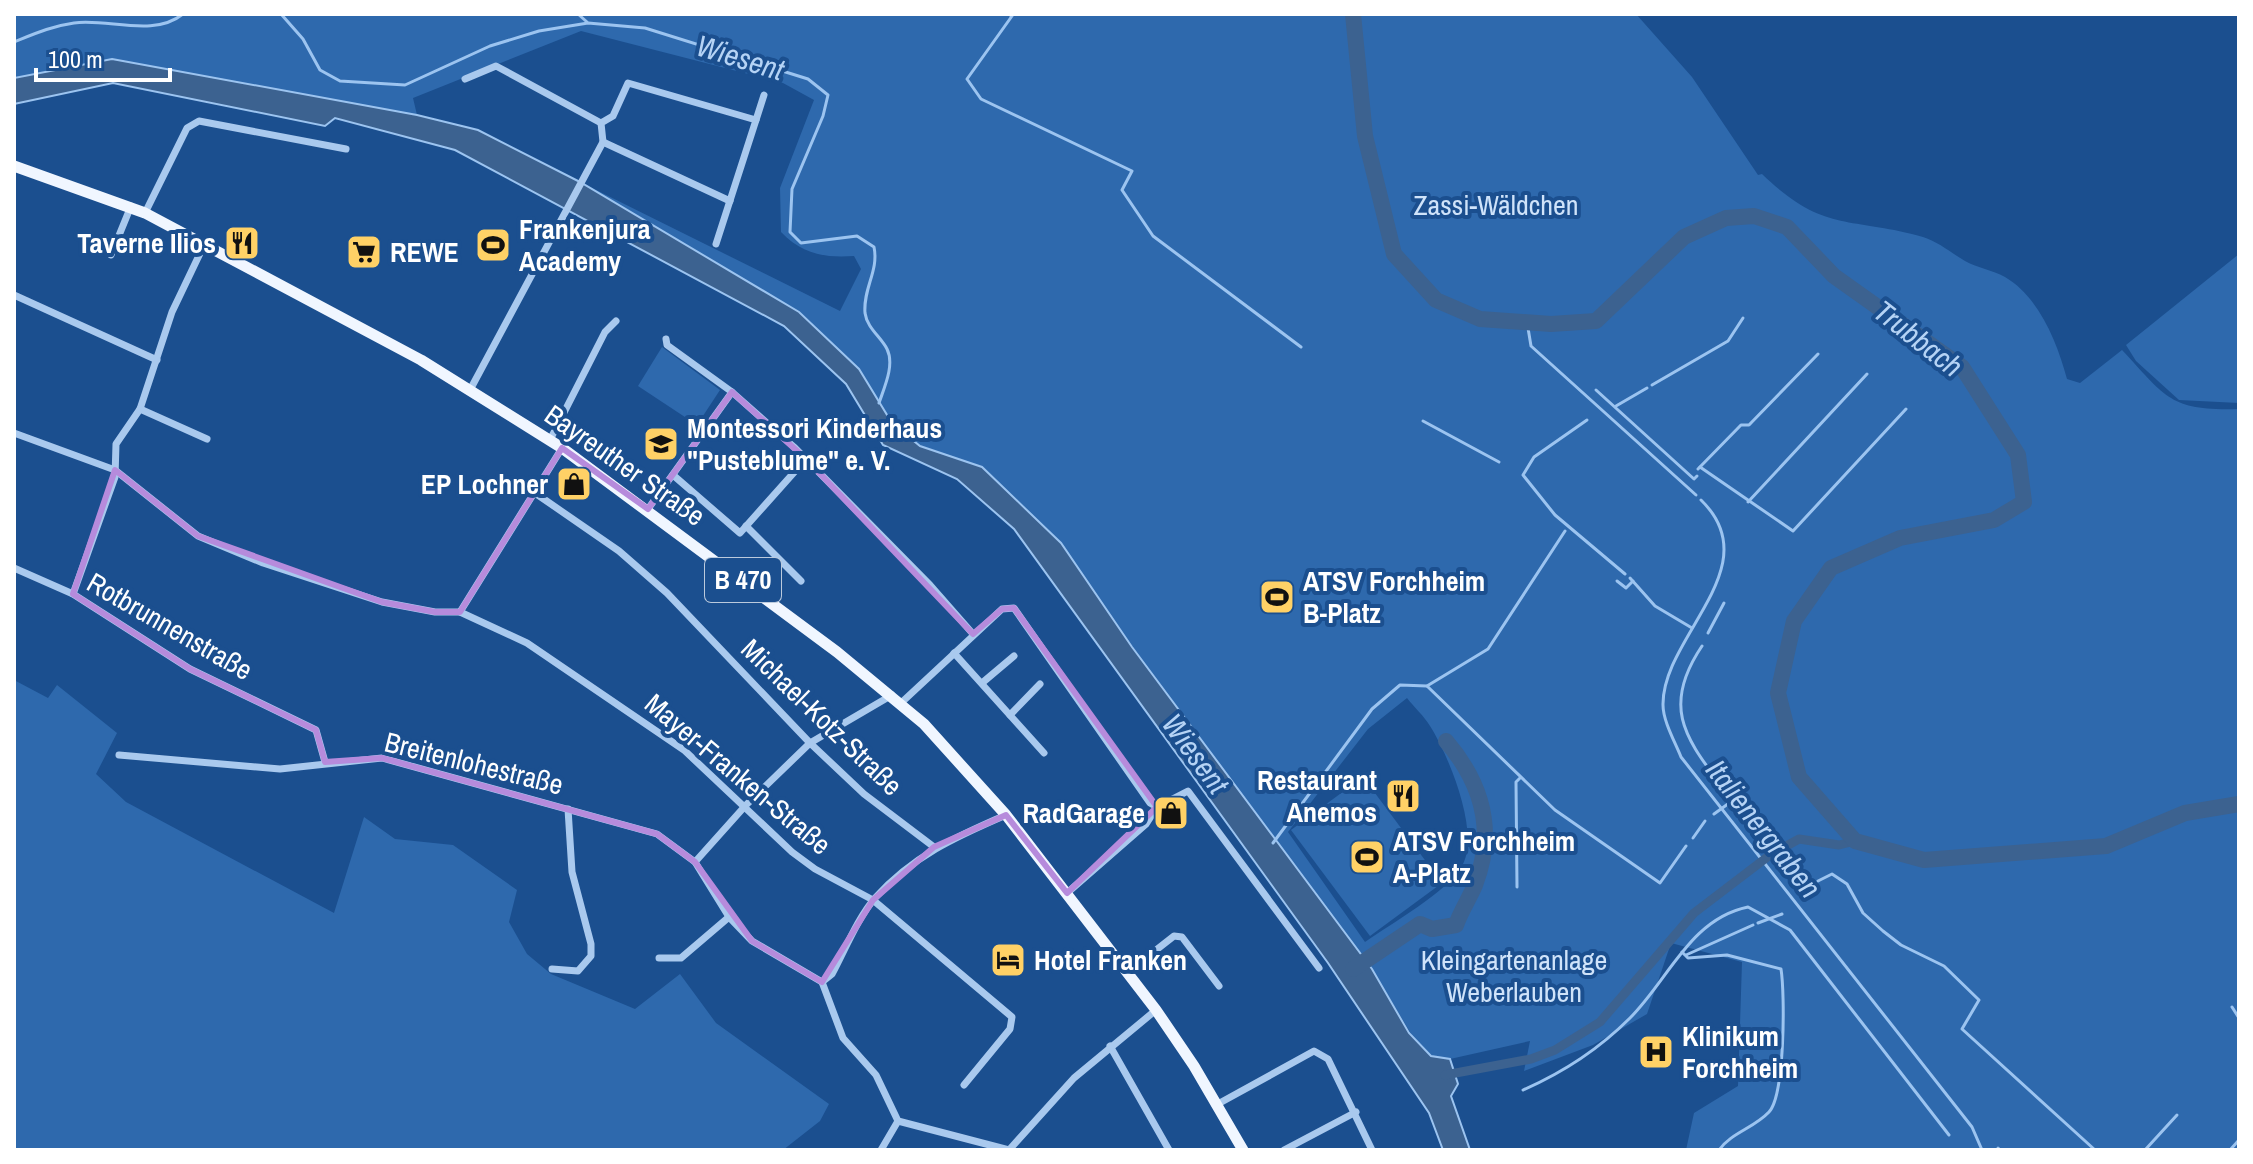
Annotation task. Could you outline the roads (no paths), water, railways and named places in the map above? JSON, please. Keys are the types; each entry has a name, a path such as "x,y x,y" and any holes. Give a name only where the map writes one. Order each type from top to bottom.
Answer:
{"main road":[{"name":"B 470","path":"14,166 131,206 204,245"},
{"name":"Bayreuther Straße","path":"204,245 470,390 550,440 648,509 896,699 949,750 1006,815 1128,972 1156,1010 1243,1150"}],"street":[{"path":"465,79 496,66 601,123"},
{"path":"601,123 613,116 628,83 756,120"},
{"path":"716,244 764,95"},
{"path":"145,213 187,128 199,121 346,149"},
{"path":"470,390 563,211 603,142 601,123"},
{"path":"603,142 730,201"},
{"path":"111,255 131,206"},
{"path":"73,594 115,477 116,444 140,409 172,312 204,245"},
{"path":"14,295 157,360"},
{"path":"550,440 605,332 616,321"},
{"path":"666,339 667,345 732,392 806,459 930,585 973,634"},
{"path":"648,509 732,392"},
{"path":"140,409 207,439"},
{"name":"Mayer-Franken-Straße","path":"14,433 115,470 198,536 251,558 382,602 435,612 460,612 527,643 581,678 684,750 746,805 792,852 815,869 873,900 1012,1017 1010,1029 964,1085"},
{"path":"460,612 562,448"},
{"path":"673,475 740,533 806,459"},
{"name":"Michael-Kotz-Straße","path":"535,493 619,551 667,593 810,743 864,794 934,847"},
{"path":"746,526 801,581"},
{"name":"Rotbrunnenstraße","path":"14,568 73,594 190,669 316,730 325,762"},
{"path":"695,862 746,805 810,743 896,699 954,653 1002,609 1014,608 1150,803 1157,807 1167,805 1188,791 1319,968"},
{"path":"954,653 1044,753"},
{"path":"982,683 1014,656"},
{"path":"1010,715 1040,684"},
{"name":"Breitenlohestraße","path":"119,755 280,769 382,758 657,834 695,862 729,917 752,941 822,982"},
{"path":"1067,893 1146,824 1157,807"},
{"path":"552,969 578,971 591,956 591,944 572,872 568,809"},
{"path":"1006,815 934,847 873,900 832,974 822,982 843,1038 876,1075 898,1121 1009,1150 1048,1103 1110,1046 1156,1010"},
{"path":"659,958 681,958 729,917"},
{"path":"1128,972 1174,936 1182,937 1219,986"},
{"path":"1110,1046 1169,1150"},
{"path":"1216,1105 1314,1051 1328,1059 1372,1150"},
{"path":"1284,1150 1356,1112"},
{"path":"881,1150 898,1121"}],"water":[{"path":"112,59 417,115 478,130 580,182 799,312 859,369 892,423 920,446 982,467 1061,543 1132,647 1372,969 1409,1033 1431,1056 1450,1059 1458,1084 1451,1096 1470,1150 1443,1150 1429,1113 1328,963 1014,529 957,479 883,445 846,384 784,326 455,150 335,118 325,126 113,83 14,104 14,78"}],"waterway":[{"name":"Wiesent","path":"14,42 74,23 158,25 183,14"},
{"name":"Wiesent","path":"281,14 303,39 320,70 340,81 405,85 490,46 539,31 588,23 645,28 808,79 828,95 823,116 792,189 790,232 801,243 857,236 874,247 865,313 868,323 887,349 890,362 879,403"},
{"path":"578,14 587,22"},
{"path":"1008,14 1012,16 967,79 981,99 1132,171 1122,190 1153,236 1301,347"},
{"name":"Trubbach","path":"1353,14 1365,136 1394,254 1436,300 1480,319 1551,324 1596,321 1684,237 1726,218 1754,216 1787,227 1834,276 1962,367 2018,455 2024,502 1994,520 1900,538 1831,568 1794,621 1778,693 1799,777 1855,841 1924,860 2106,846 2185,813 2239,804"},
{"path":"1652,385 1728,341 1743,318"},
{"name":"Italienergraben","path":"1527,322 1531,346 1696,495"},
{"path":"1698,469 1741,425 1749,425 1818,354"},
{"path":"1748,502 1867,374"},
{"path":"1616,406 1647,388"},
{"path":"1596,390 1694,479 1697,476"},
{"path":"1700,467 1793,531 1906,409"},
{"path":"1587,420 1534,457 1523,475 1555,515 1625,574"},
{"path":"1423,421 1499,462"},
{"name":"Italienergraben","path":"1701,500 1719,525 1724,551 1719,576 1708,602 1678,653 1667,679 1663,705 1667,725 1681,757 1972,1127 1982,1150"},
{"path":"1273,843 1372,709 1400,685 1427,686 1488,649 1565,531"},
{"path":"1630,578 1655,606 1692,628"},
{"path":"1617,581 1626,588 1633,581"},
{"path":"1708,633 1724,603"},
{"path":"1702,646 1688,670 1681,710 1693,745 1732,801 1714,814"},
{"path":"1427,686 1555,810 1660,883 1686,846"},
{"path":"1353,969 1420,924 1432,929 1456,925 1475,885 1484,846 1482,808 1469,774 1446,741"},
{"path":"1517,887 1516,782 1520,778"},
{"path":"1693,838 1705,821"},
{"path":"1445,1075 1531,1059 1555,1050 1600,1022 1694,913 1770,855 1799,839 1839,845 1855,841"},
{"path":"1818,881 1832,874 1847,884 1863,913 1883,931 1901,945 1944,966 1979,1000 1962,1029 2095,1150"},
{"path":"1806,898 1814,887"},
{"path":"1523,1090 1566,1068 1606,1040 1644,1003 1695,937 1728,914 1748,907 1790,930 1949,1135"},
{"path":"1758,923 1782,914"},
{"path":"1686,955 1753,925"},
{"path":"1682,952 1688,958 1727,955 1781,969 1781,1066 1774,1102 1763,1118 1730,1139 1719,1150"},
{"path":"2232,1007 2239,1018"},
{"path":"2145,1150 2177,1115"},
{"path":"2230,1150 2239,1140"}],"place":[{"name":"Taverne Ilios","path":"242,243"},
{"name":"Frankenjura Academy","path":"493,245"},
{"name":"REWE","path":"364,252"},
{"name":"Montessori Kinderhaus \"Pusteblume\" e. V.","path":"661,444"},
{"name":"EP Lochner","path":"574,484"},
{"name":"ATSV Forchheim B-Platz","path":"1277,597"},
{"name":"Restaurant Anemos","path":"1403,796"},
{"name":"RadGarage","path":"1171,813"},
{"name":"ATSV Forchheim A-Platz","path":"1367,857"},
{"name":"Hotel Franken","path":"1008,960"},
{"name":"Klinikum Forchheim","path":"1656,1052"}],"park label":[{"name":"Zassi-Wäldchen","path":"1496,205"},
{"name":"Kleingartenanlage Weberlauben","path":"1514,976"}]}
